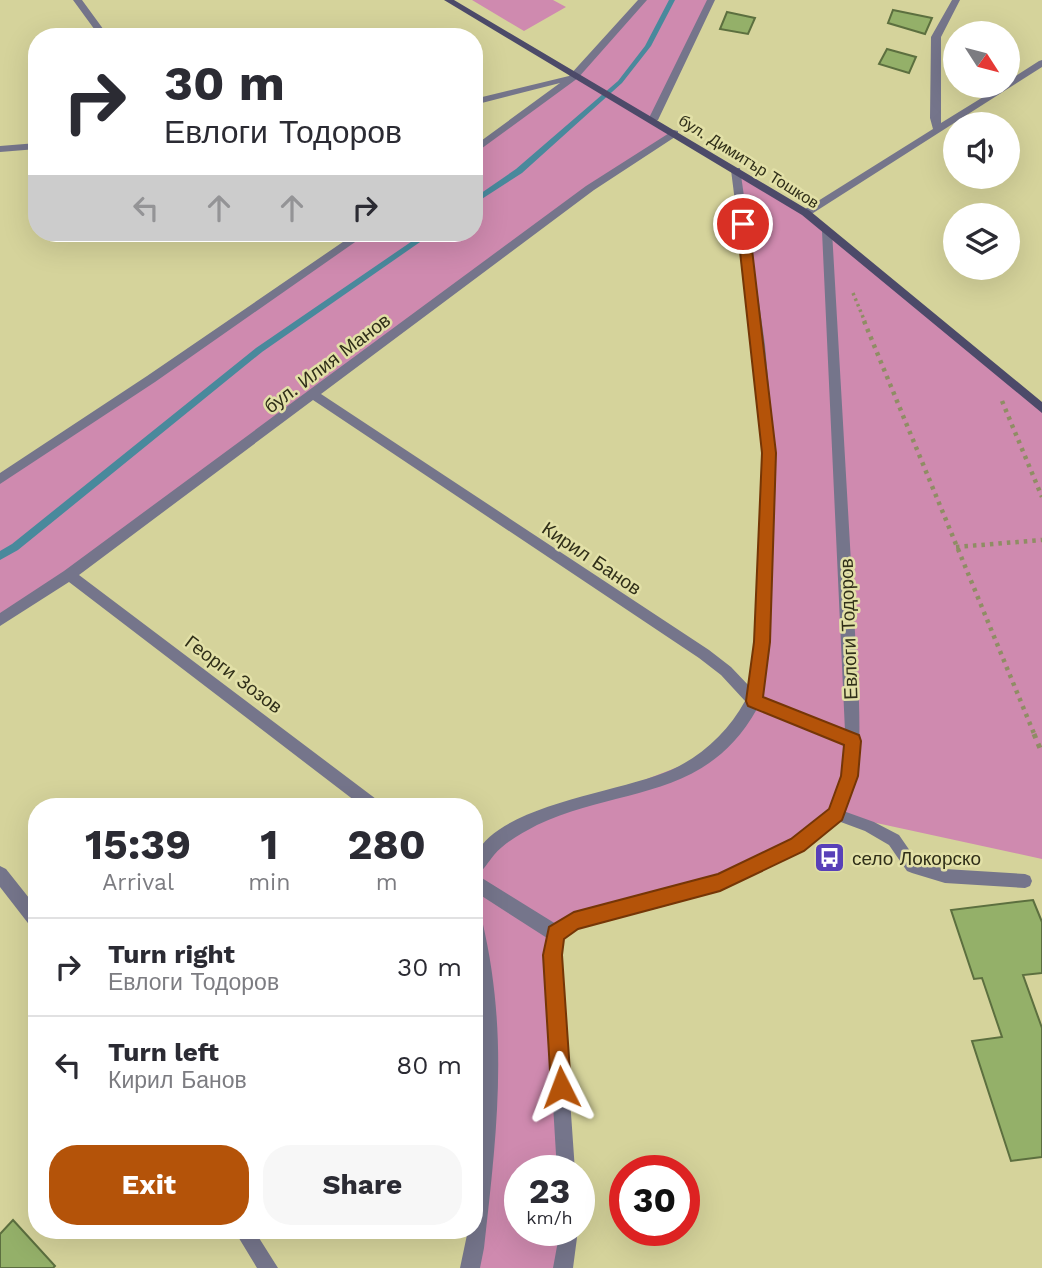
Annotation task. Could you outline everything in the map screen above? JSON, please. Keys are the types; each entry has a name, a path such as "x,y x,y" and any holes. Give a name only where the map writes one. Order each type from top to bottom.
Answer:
{"street":[{"path":"78,0 98,28"},
{"name":"бул. Димитър Тошков","path":"448,0 806,213 1042,409"},
{"path":"483,145 579,78 643,0"},
{"path":"653,120 711,0"},
{"path":"938,130 935,118 936,37 956,0"},
{"path":"1020,77 1042,63"},
{"path":"483,100 579,78"},
{"path":"806,213 987,98"},
{"name":"бул. Илия Манов","path":"0,620 69,575 590,188 674,133"},
{"path":"0,149 28,147"},
{"path":"483,852 507,833 558,811 667,779 704,757 741,723 754,701 762,642 769,453 736,170"},
{"name":"Евлоги Тодоров","path":"556,933 574,921 704,888 736,877 798,845 835,814 849,776 853,741 841,463 827,231"},
{"path":"0,479 152,379 350,242"},
{"name":"Кирил Банов","path":"314,395 704,654 726,671 754,701 853,741"},
{"name":"Георги Зозов","path":"69,575 362,798"},
{"path":"0,874 28,910"},
{"path":"483,887 556,933 552,955 565,1155"},
{"path":"483,952 491,1022 489,1115 483,1172"},
{"path":"249,1239 268,1268"},
{"path":"470,1268 476,1239"},
{"path":"563,1268 566,1246"}],"lane":[{"path":"835,814 869,826 894,840 912,866 945,876 1025,881"}],"path":[{"path":"848,281 955,547 1042,753"},
{"path":"986,362 1042,497"},
{"path":"955,547 1042,540"}],"shaded area":[{"path":"472,0 553,0 566,7 524,31"},
{"path":"643,0 711,0 653,120 674,133 641,153 0,620 0,479 350,242 483,242 483,144 575,76"},
{"path":"736,170 806,213 1042,409 1042,859 835,814 736,877 556,933 565,1155 504,1155 504,1246 566,1246 563,1268 470,1268 474,1239 483,1239 483,1169 490,1115 483,1030 483,859 507,833 704,757 754,701 769,453"}],"building":[{"path":"893,10 932,18 925,34 888,23"},
{"path":"727,12 755,18 748,34 720,29"},
{"path":"887,49 916,57 909,73 879,64"},
{"path":"1033,900 1042,922 1042,973 1023,975 1042,1028 1042,1157 1011,1161 972,1041 1002,1037 982,978 974,979 951,910"},
{"path":"13,1220 55,1266 0,1268 0,1234"}],"waterway":[{"path":"483,196 519,171 620,82 648,46 672,0"},
{"path":"0,556 15,547 259,350 416,242"}],"place":[{"name":"село Локорско","path":"829,858"}],"route":[{"path":"561,1087 552,955 556,933 574,921 720,883 798,845 835,814 849,776 853,741 754,701 762,642 769,453 743,224"}]}
